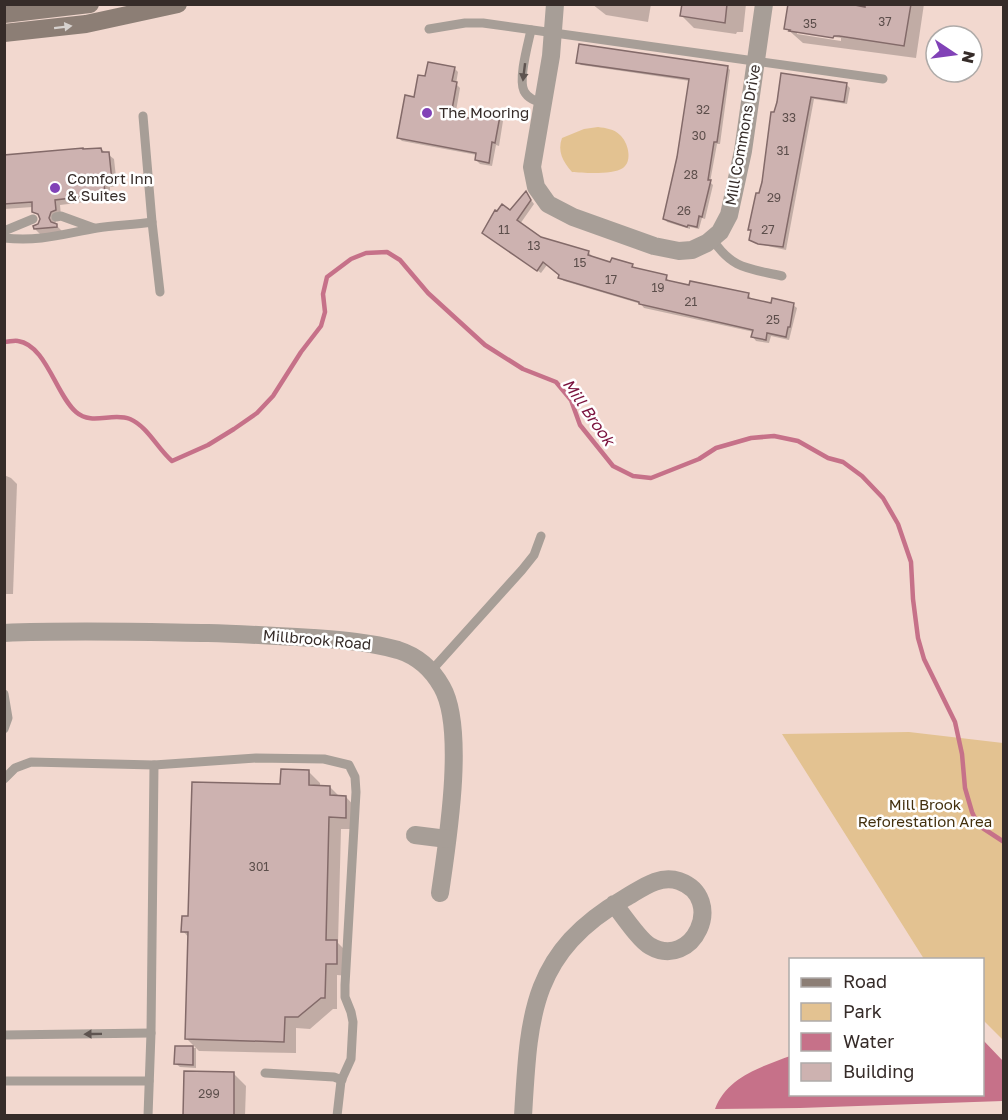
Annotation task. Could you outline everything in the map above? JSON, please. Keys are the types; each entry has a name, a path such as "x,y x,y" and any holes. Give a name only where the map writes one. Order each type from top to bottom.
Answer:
{"street":[{"path":"4,14 90,4"},
{"path":"4,33 86,24 178,4"},
{"path":"555,4 554,33 532,171 536,187 548,204 573,217 662,249 692,250 712,239"},
{"name":"Mill Commons Drive","path":"712,239 725,224 733,202 764,4"},
{"name":"Millbrook Road","path":"4,633 259,634 350,641 398,650 416,659 431,671 447,696 453,724 453,761 440,893"},
{"path":"415,834 447,839"},
{"path":"524,1116 529,1032 541,988 552,965 582,927 614,904 656,881 668,879 680,881 695,892 701,902 703,914 701,926 696,936 687,944 671,950 660,950 646,943 614,904"}],"lane":[{"path":"429,29 473,23 883,79"},
{"path":"531,30 523,72 523,88 529,98 543,103"},
{"path":"143,116 160,292"},
{"path":"56,217 61,216 85,226 98,228"},
{"path":"4,231 33,219"},
{"path":"4,238 58,237 98,228 152,222"},
{"path":"712,239 726,257 735,264 782,276"},
{"path":"431,671 522,570 534,555 542,536"},
{"path":"4,694 8,718 4,729"},
{"path":"4,779 15,768 31,762 181,765 228,759 324,759 346,763 352,770 356,792 345,985 345,997 353,1022 351,1059 342,1080 337,1116"},
{"path":"148,1116 151,1033 153,765"},
{"path":"4,1035 151,1033"},
{"path":"265,1073 334,1077 342,1080"},
{"path":"4,1081 149,1081"}],"green space":[{"path":"598,127 613,130 623,138 629,156 626,165 612,172 572,172 562,156 560,147 562,138 584,129"},
{"name":"Mill Brook Reforestation Area","path":"909,732 1003,743 1003,1040 984,1021 984,958 923,958 782,734"}],"water":[{"path":"984,1041 1003,1061 1003,1101 715,1109 720,1098 736,1081 757,1069 789,1056 789,1096 984,1096"}],"building":[{"path":"682,4 727,4 725,23 680,16"},
{"path":"788,4 850,4 865,7 865,4 911,4 904,46 789,31 784,29"},
{"path":"579,44 728,66 717,142 714,142 708,180 711,180 702,217 699,216 697,227 688,225 687,227 663,219 677,157 689,79 576,63"},
{"name":"The Mooring","path":"428,62 455,67 452,81 457,82 451,115 474,119 476,111 500,116 495,143 492,142 489,163 475,160 476,153 397,138 405,95 414,97 418,75 425,76"},
{"path":"781,73 847,83 844,102 811,97 783,247 758,244 749,240 751,230 748,230 756,193 759,193 762,182 771,112 774,112 777,102"},
{"name":"Comfort Inn & Suites","path":"101,148 102,152 109,152 112,181 104,182 105,194 55,200 56,210 51,212 49,218 51,222 57,224 57,227 34,229 33,226 38,224 40,219 38,214 32,212 32,202 4,204 4,155"},
{"path":"526,191 531,200 517,220 541,237 589,251 588,255 610,262 612,258 633,264 632,267 667,275 666,280 689,285 690,281 749,293 748,298 771,303 772,298 794,303 786,337 767,333 766,340 751,337 753,330 639,304 639,302 558,278 559,275 543,262 537,271 482,233 495,210 497,211 502,204 510,210"},
{"path":"281,769 309,770 309,785 330,786 330,795 346,796 346,818 329,817 326,940 337,940 337,964 326,964 325,998 321,998 298,1017 285,1017 284,1042 185,1039 188,932 181,932 182,916 188,916 192,782 280,784"},
{"path":"175,1046 193,1046 193,1065 174,1064"},
{"path":"184,1071 234,1072 234,1116 183,1116"}],"waterway":[{"name":"Mill Brook","path":"4,342 18,341 36,351 62,394 76,412 95,419 116,417 130,419 142,427 172,461 208,445 257,413 273,396 321,326 325,312 323,294 327,277 351,259 366,253 387,252 400,260 428,293 485,345 523,369 556,382 571,400 580,425 613,466 633,476 651,478 699,459 716,448 751,438 774,436 798,441 828,458 843,462 862,476 883,498 898,524 911,562 918,638 924,659 955,722 962,754 965,788 972,812 978,825 1004,842"}],"place":[{"name":"The Mooring","path":"427,113"},
{"name":"Comfort Inn & Suites","path":"55,188"}]}
